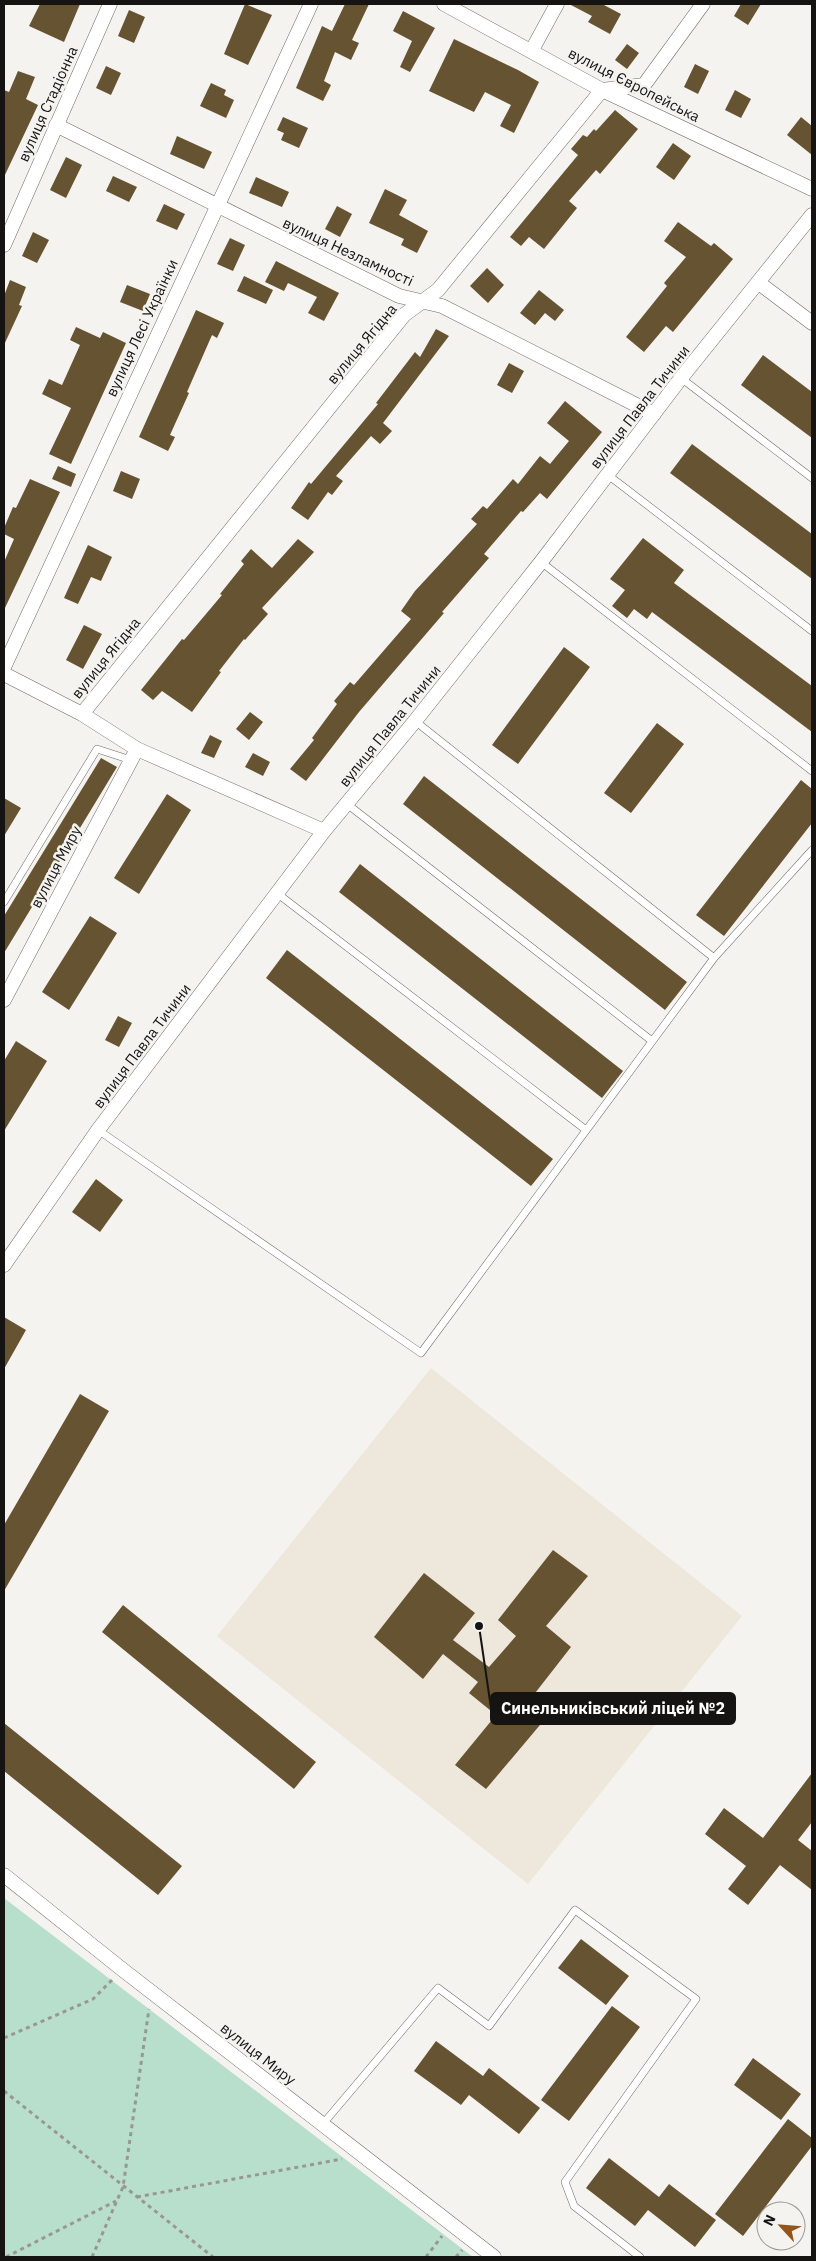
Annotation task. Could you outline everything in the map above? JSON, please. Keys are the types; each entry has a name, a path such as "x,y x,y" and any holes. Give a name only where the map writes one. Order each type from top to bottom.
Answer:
{"street":[{"name":"вулиця Стадіонна","path":"4,245 110,4"},
{"name":"вулиця Лесі Українки","path":"4,667 311,4"},
{"name":"вулиця Європейська","path":"444,4 532,50 602,90 812,189"},
{"path":"532,50 557,4"},
{"path":"602,90 644,85 703,4"},
{"name":"вулиця Ягідна","path":"82,714 404,315 438,290 602,90"},
{"name":"вулиця Незламності","path":"56,125 217,207 399,296 442,306 654,414"},
{"name":"вулиця Павла Тичини","path":"4,1265 98,1130 324,831 415,721 541,562 681,378 812,215"},
{"path":"758,283 812,323"},
{"path":"4,674 82,714 134,754 324,831"},
{"name":"вулиця Миру","path":"4,1000 134,754"},
{"name":"вулиця Миру","path":"4,1874 151,1992 494,2257"}],"lane":[{"path":"681,378 812,478"},
{"path":"608,475 812,631"},
{"path":"541,562 812,771"},
{"path":"415,721 714,958"},
{"path":"4,902 97,749 134,754"},
{"path":"347,804 652,1041"},
{"path":"98,1130 421,1353 714,958 812,850"},
{"path":"278,894 586,1130"},
{"path":"322,2125 438,1988 490,2026 575,1910 696,1998 565,2182 574,2206 640,2257"}],"path":[{"path":"4,2038 93,1999 123,1970"},
{"path":"92,2257 123,2187 151,1992"},
{"path":"4,2091 136,2198 213,2257"},
{"path":"136,2198 352,2157 364,2157"},
{"path":"6,2257 117,2200"},
{"path":"426,2257 452,2223"}],"shaded area":[{"path":"431,1368 742,1616 528,1884 217,1636"}],"green space":[{"path":"4,1898 473,2257 4,2257"}],"building":[{"path":"40,4 80,4 64,42 29,26"},
{"path":"245,4 272,15 248,65 224,54"},
{"path":"345,4 369,4 352,40 359,43 351,60 335,52 324,81 331,85 323,101 296,88 322,26 332,31"},
{"path":"569,4 602,4 621,14 610,34 588,22 592,16"},
{"path":"741,4 761,4 748,25 734,16"},
{"path":"129,10 145,17 134,43 118,36"},
{"path":"403,11 435,28 410,72 400,67 412,41 393,31"},
{"path":"454,39 539,82 514,133 500,126 511,105 485,92 474,112 429,91"},
{"path":"627,44 639,53 627,69 615,60"},
{"path":"695,64 709,71 698,94 684,87"},
{"path":"106,66 121,73 111,95 96,88"},
{"path":"18,71 35,77 26,99 38,105 4,177 4,90 9,92"},
{"path":"211,83 226,90 224,95 234,100 226,118 200,106"},
{"path":"735,90 751,99 741,118 725,110"},
{"path":"615,110 638,129 600,174 596,170 569,201 577,208 544,249 529,237 521,246 510,237 578,155 571,149 583,135 587,137 594,129 596,131"},
{"path":"283,117 308,128 299,148 281,140 284,133 277,130"},
{"path":"801,117 812,126 812,155 787,135"},
{"path":"177,136 212,152 204,169 170,154"},
{"path":"673,143 691,156 674,180 656,167"},
{"path":"66,157 82,165 66,198 50,190"},
{"path":"113,176 137,187 129,202 106,191"},
{"path":"256,177 289,192 282,207 249,193"},
{"path":"385,189 407,200 399,215 428,231 417,253 401,245 404,239 369,223"},
{"path":"164,204 185,214 177,230 156,221"},
{"path":"337,206 352,214 340,237 325,229"},
{"path":"678,222 711,246 714,243 733,259 673,332 666,326 644,352 626,337 667,286 664,283 686,257 664,241"},
{"path":"33,232 49,240 37,263 22,256"},
{"path":"230,238 245,245 233,271 217,264"},
{"path":"276,261 339,293 324,321 308,313 317,297 288,283 284,291 265,282"},
{"path":"487,268 504,285 488,303 470,286"},
{"path":"244,276 273,290 266,304 237,291"},
{"path":"10,280 26,287 19,305 22,306 4,345 4,296"},
{"path":"127,285 150,294 143,311 120,302"},
{"path":"539,290 564,310 555,321 545,313 535,325 520,313"},
{"path":"196,310 224,323 217,338 212,335 187,392 189,393 170,435 175,437 168,451 139,437"},
{"path":"76,327 100,338 103,332 126,343 71,464 49,454 71,408 42,394 49,379 62,385 80,345 70,340"},
{"path":"436,329 449,336 383,423 392,431 380,444 371,436 336,476 343,481 332,495 328,492 308,520 291,508 309,482 311,484 378,404 376,403 415,352 420,357"},
{"path":"763,355 812,392 812,438 741,385"},
{"path":"509,363 524,371 512,393 497,385"},
{"path":"565,401 602,432 547,499 540,493 523,512 521,511 484,554 489,558 359,712 306,781 290,769 314,740 312,738 337,704 334,701 350,682 354,685 411,619 401,611 415,591 477,524 471,519 483,506 487,509 513,479 518,484 540,456 550,464 569,441 547,423"},
{"path":"692,444 812,534 812,579 670,473"},
{"path":"58,466 76,474 71,487 52,479"},
{"path":"121,471 140,479 132,499 113,491"},
{"path":"30,479 60,492 4,610 4,562 14,539 4,534 4,528 13,507 16,508"},
{"path":"643,538 684,570 674,583 812,686 812,732 652,612 647,619 634,609 627,618 612,606 625,590 610,579"},
{"path":"298,539 314,552 262,608 268,614 244,639 219,671 221,672 192,712 162,691 153,700 141,690 182,639 184,640 222,595 220,594 244,564 241,561 251,549 272,568"},
{"path":"88,545 112,557 101,581 91,577 78,604 64,598"},
{"path":"84,625 102,634 83,669 66,660"},
{"path":"564,647 590,667 518,764 492,745"},
{"path":"250,712 263,722 249,740 236,729"},
{"path":"657,723 684,744 631,813 604,793"},
{"path":"210,735 222,741 214,758 201,753"},
{"path":"253,753 270,762 263,776 245,767"},
{"path":"101,758 117,767 4,953 4,916"},
{"path":"424,776 687,982 665,1010 403,804"},
{"path":"801,780 812,789 812,823 724,936 696,915"},
{"path":"167,794 191,810 139,894 114,878"},
{"path":"4,798 21,808 4,836"},
{"path":"360,864 623,1071 602,1098 339,892"},
{"path":"90,916 117,933 69,1010 42,992"},
{"path":"287,950 553,1159 531,1186 266,978"},
{"path":"118,1016 132,1023 119,1047 105,1040"},
{"path":"16,1041 47,1061 4,1131 4,1061"},
{"path":"96,1179 123,1200 100,1232 72,1212"},
{"path":"4,1317 26,1330 4,1369"},
{"path":"80,1394 109,1411 4,1591 4,1525"},
{"path":"553,1550 588,1576 546,1626 571,1647 525,1706 545,1719 486,1789 455,1765 496,1715 469,1693 478,1682 443,1654 423,1679 374,1637 424,1573 475,1613 453,1640 489,1667 516,1636 498,1620"},
{"path":"123,1605 316,1762 294,1789 102,1632"},
{"path":"4,1723 182,1866 158,1895 4,1771"},
{"path":"812,1773 812,1822 798,1840 812,1851 812,1890 780,1865 748,1905 728,1889 746,1866 705,1834 724,1808 763,1838"},
{"path":"581,1939 629,1976 606,2005 558,1968"},
{"path":"612,2006 640,2027 569,2121 541,2100"},
{"path":"436,2041 483,2076 489,2068 540,2108 519,2134 469,2095 461,2105 414,2071"},
{"path":"753,2058 801,2094 781,2120 734,2085"},
{"path":"788,2119 812,2138 812,2146 770,2201 756,2201 756,2219 743,2236 715,2214"},
{"path":"609,2158 659,2197 669,2184 716,2220 695,2247 648,2210 635,2226 586,2188"}],"place":[{"name":"Синельниківський ліцей №2","path":"479,1626"}]}
